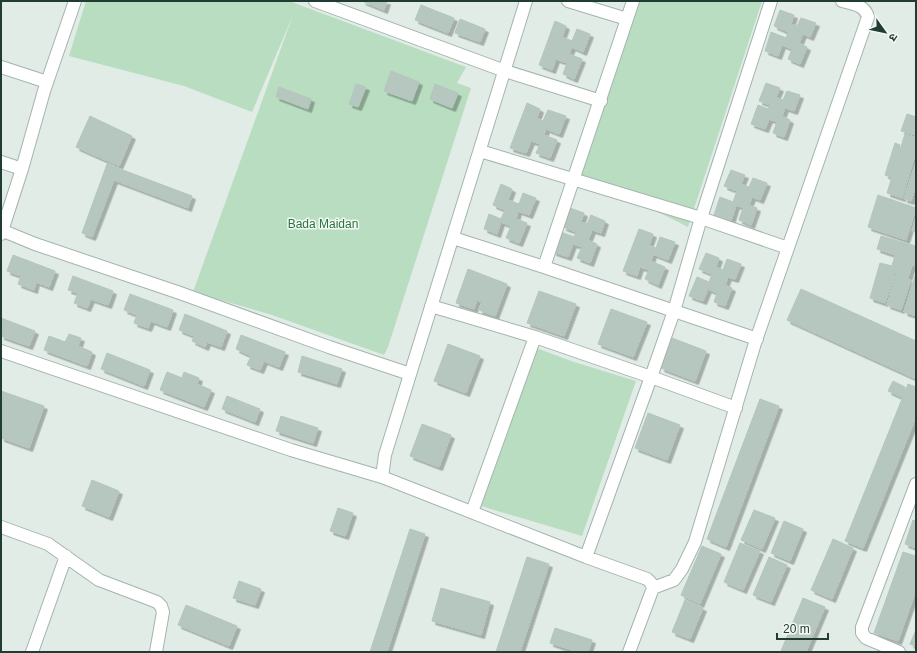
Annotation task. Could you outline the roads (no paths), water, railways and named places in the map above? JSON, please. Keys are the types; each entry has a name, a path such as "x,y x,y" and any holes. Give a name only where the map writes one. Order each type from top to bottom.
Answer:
{"street":[{"path":"75,1 47,82 22,169 1,232 410,374"},
{"path":"315,1 505,71 600,101"},
{"path":"382,477 385,455 526,1"},
{"path":"568,1 627,19"},
{"path":"544,267 575,179 633,1"},
{"path":"586,557 674,311 701,218 771,1"},
{"path":"653,588 674,580 682,570 695,542 757,339 868,17 867,12 863,8 842,1"},
{"path":"1,67 47,82"},
{"path":"480,151 701,218 788,248"},
{"path":"1,162 22,169"},
{"path":"452,238 544,267 757,339"},
{"path":"432,306 535,337 736,408"},
{"path":"472,512 535,337"},
{"path":"1,351 291,450 382,477 586,557 647,579 652,582 653,588 629,652"},
{"path":"899,652 866,638 862,633 862,627 916,484"},
{"path":"1,527 48,544 99,580 157,602 161,606 163,612 156,652"},
{"path":"32,652 66,556"}],"park label":[{"name":"Bada Maidan","path":"323,224"}]}
